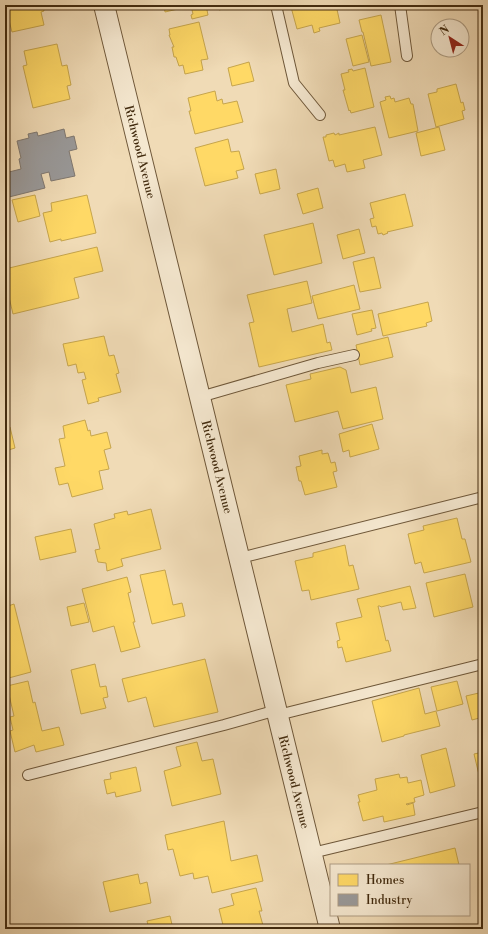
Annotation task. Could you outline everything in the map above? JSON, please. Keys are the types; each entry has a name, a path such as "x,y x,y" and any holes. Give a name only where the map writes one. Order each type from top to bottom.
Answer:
{"street":[{"name":"Richwood Avenue","path":"104,5 330,929"}],"lane":[{"path":"276,5 294,83 320,115"},
{"path":"400,5 407,56"},
{"path":"200,396 318,363 354,355"},
{"path":"240,558 483,497"},
{"path":"28,775 224,725 483,664"},
{"path":"312,853 483,812"}],"building: Homes":[{"path":"5,5 43,5 44,11 41,12 44,25 12,32"},
{"path":"164,5 206,5 208,15 192,19 191,15 193,14 191,6 165,12"},
{"path":"217,5 238,5 219,10"},
{"path":"299,5 327,5 328,7 336,5 340,23 319,28 320,31 314,33 312,25 297,29 291,7"},
{"path":"381,15 391,62 371,66 359,20"},
{"path":"199,22 208,59 201,60 203,70 185,74 183,65 179,66 176,57 174,57 172,47 174,47 169,35 169,29"},
{"path":"362,35 369,62 353,66 346,39"},
{"path":"57,44 62,66 67,65 71,85 67,86 70,99 33,108 23,66 27,65 24,51"},
{"path":"249,62 254,81 232,86 228,68"},
{"path":"365,68 374,107 351,113 350,110 349,111 343,90 345,90 341,74 349,72 348,70 352,69 353,71"},
{"path":"456,84 461,103 463,102 465,110 462,111 464,119 436,127 428,94 437,92 437,89"},
{"path":"215,91 217,101 222,99 223,104 237,101 243,122 195,134 189,111 191,111 188,98"},
{"path":"390,96 391,99 394,98 395,102 409,98 411,104 413,104 418,131 389,138 380,102 386,100 385,97"},
{"path":"375,127 382,155 363,160 365,168 347,172 345,164 335,167 333,160 329,161 323,137 334,133 335,135 339,133 339,135"},
{"path":"439,127 445,150 421,156 416,133"},
{"path":"228,139 231,152 239,151 244,169 236,171 238,178 205,186 195,148"},
{"path":"276,169 280,189 260,194 255,174"},
{"path":"318,188 323,208 303,214 297,194"},
{"path":"405,194 413,226 387,232 388,233 383,235 382,233 378,234 376,226 372,227 370,219 374,218 370,203"},
{"path":"35,195 40,216 18,222 12,200"},
{"path":"87,195 96,233 50,242 43,213 52,211 51,203"},
{"path":"313,223 322,263 274,275 264,235"},
{"path":"359,229 365,253 343,259 337,235"},
{"path":"97,247 103,271 74,278 79,298 13,314 5,280 5,269"},
{"path":"374,257 381,288 360,292 353,262"},
{"path":"307,281 312,303 287,309 292,332 323,324 327,343 330,342 332,350 259,367 249,323 254,322 247,295"},
{"path":"354,285 360,309 318,319 312,296"},
{"path":"428,302 432,321 426,323 427,326 383,336 378,314"},
{"path":"372,310 376,328 371,329 372,331 357,335 352,314"},
{"path":"104,336 109,356 114,355 119,373 116,374 121,392 98,398 99,401 88,404 82,380 86,379 84,372 78,373 76,364 68,366 63,344"},
{"path":"388,337 393,357 360,365 356,345"},
{"path":"340,367 346,370 351,393 376,387 383,419 343,429 338,411 295,422 286,385 311,379 310,374"},
{"path":"85,420 91,436 107,432 111,448 104,450 109,469 99,471 103,489 72,497 68,483 59,485 55,468 65,466 59,439 65,438 63,426"},
{"path":"372,424 379,449 350,457 349,450 343,452 339,434"},
{"path":"10,427 15,448 5,451 5,428"},
{"path":"322,450 322,454 328,453 331,463 335,462 337,471 333,472 337,487 305,495 301,481 299,481 296,467 301,466 299,456"},
{"path":"151,509 161,549 121,559 123,566 107,571 106,563 98,562 95,550 100,549 94,524 115,518 114,514 127,511 128,515"},
{"path":"457,518 462,539 465,539 471,562 424,573 421,562 415,564 408,534 424,530 423,526"},
{"path":"71,529 76,552 40,560 35,537"},
{"path":"345,545 349,566 353,565 359,589 311,600 309,590 302,591 295,561 313,557 313,553"},
{"path":"165,570 173,605 182,603 185,616 152,624 140,575"},
{"path":"465,574 473,607 434,617 426,583"},
{"path":"127,577 131,592 128,593 135,622 133,622 140,647 121,652 114,626 93,632 82,589"},
{"path":"410,586 416,608 403,610 401,602 381,607 378,606 386,641 388,640 391,651 346,662 342,647 338,648 337,641 340,640 336,623 362,617 357,599"},
{"path":"84,603 89,622 71,626 67,607"},
{"path":"14,604 31,672 5,679 5,607"},
{"path":"205,659 218,712 154,727 146,697 128,702 122,679"},
{"path":"95,664 100,687 106,686 108,697 103,698 106,708 81,714 71,670"},
{"path":"28,681 42,731 59,727 64,745 36,752 34,745 15,752 10,731 13,730 10,717 14,716 7,686"},
{"path":"457,681 463,704 437,711 431,687"},
{"path":"419,688 425,714 436,711 440,726 382,742 372,701"},
{"path":"483,692 483,717 472,720 466,696"},
{"path":"197,742 202,761 213,759 221,794 172,806 164,771 181,766 176,747"},
{"path":"446,748 455,786 430,793 421,755"},
{"path":"483,752 483,779 480,779 474,754"},
{"path":"136,767 141,791 116,797 115,792 107,794 104,780 111,779 110,773"},
{"path":"399,774 400,778 407,777 408,783 421,780 424,795 414,798 415,802 406,804 413,803 415,815 384,822 383,816 363,821 358,802 360,802 358,795 377,790 375,779"},
{"path":"224,821 231,861 257,855 263,881 212,893 208,876 194,879 193,873 180,876 173,849 168,850 165,835"},
{"path":"455,848 459,864 390,864"},
{"path":"138,874 140,884 147,882 151,903 110,912 103,882"},
{"path":"256,888 262,911 259,911 264,929 224,929 219,909 234,905 231,894"},
{"path":"170,916 173,929 149,929 147,921"},
{"path":"483,924 483,929 463,929"}],"building: Industry":[{"path":"64,129 66,138 74,136 77,149 69,151 75,176 51,181 49,172 41,174 45,188 5,198 5,173 21,169 19,159 21,158 17,141 29,138 28,134 37,132 38,136"}]}
